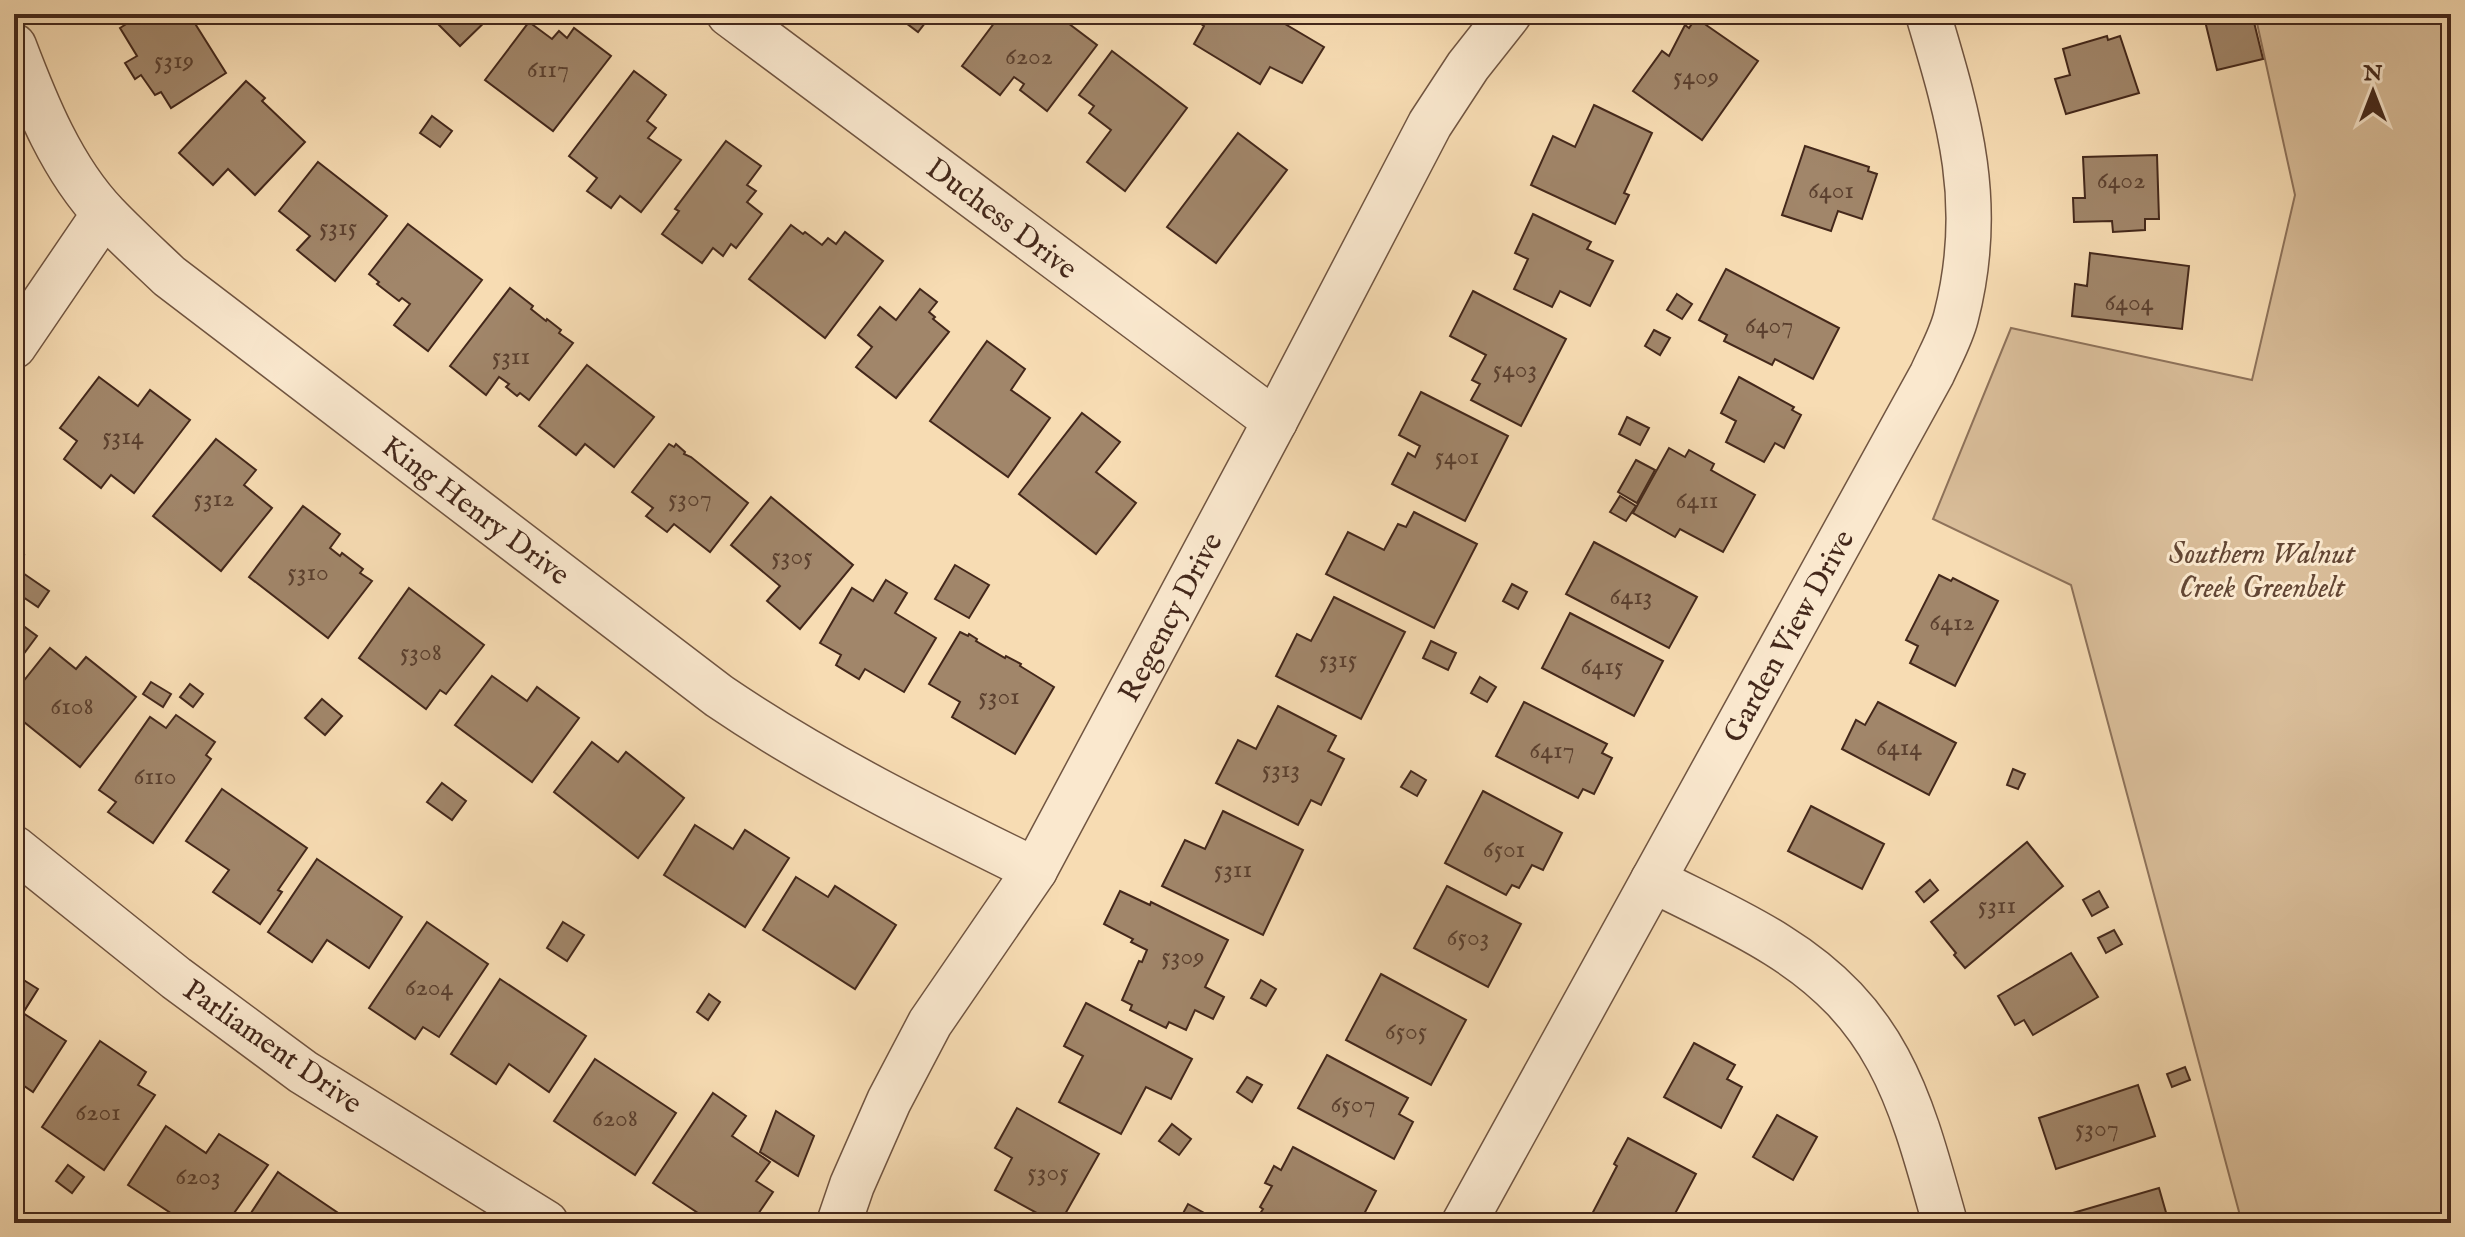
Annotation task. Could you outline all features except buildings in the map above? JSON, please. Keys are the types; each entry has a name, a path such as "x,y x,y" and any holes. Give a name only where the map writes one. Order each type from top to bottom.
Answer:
{"street":[{"name":"Duchess Drive","path":"729,14 1275,421"},
{"name":"Regency Drive","path":"839,1223 889,1101 930,1023 1035,870 1430,124 1468,66 1509,14"},
{"name":"Garden View Drive","path":"1464,1223 1932,374 1955,320 1968,253 1969,183 1956,110 1928,14"},
{"name":"King Henry Drive","path":"14,46 26,79 72,172 104,214 169,276 719,696 780,737 858,781 1035,870"},
{"path":"14,346 104,214"},
{"name":"Parliament Drive","path":"14,848 176,978 303,1072 546,1223"},
{"path":"1653,880 1777,945 1829,984 1859,1013 1886,1052 1917,1123 1945,1223"}],"green space":[{"name":"Southern Walnut Creek Greenbelt","path":"2255,14 2451,14 2451,1223 2242,1223 2071,585 1933,519 2011,328 2252,380 2295,195"}]}
